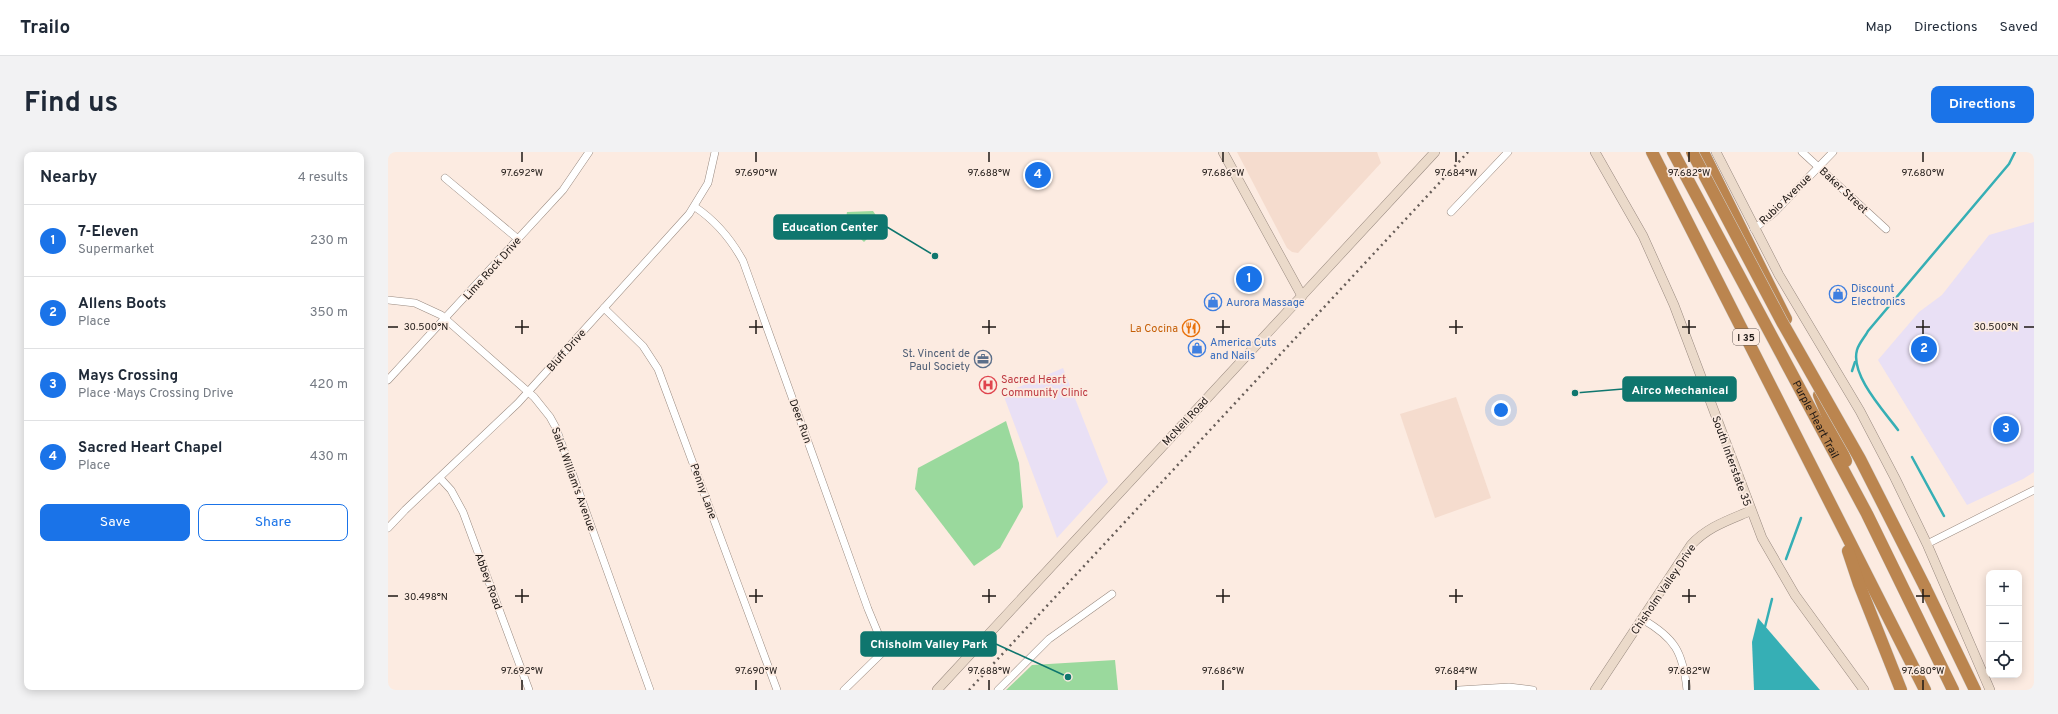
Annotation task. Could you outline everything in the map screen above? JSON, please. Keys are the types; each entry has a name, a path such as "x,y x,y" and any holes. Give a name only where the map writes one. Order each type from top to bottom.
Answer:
{"highway":[{"name":"I 35","path":"1652,152 1925,690"},
{"name":"Purple Heart Trail","path":"1673,152 1866,514 1953,690"},
{"path":"1692,152 1775,308 1860,459 1975,690"},
{"path":"1703,152 1782,310 1829,419 1866,514"},
{"path":"1840,523 1859,584 1901,690"}],"main road":[{"path":"1223,152 1302,296"},
{"name":"McNeil Road","path":"937,690 1435,152"},
{"name":"South Interstate 35","path":"1595,152 1643,236 1674,305 1750,511 1762,538 1794,595 1864,690"},
{"path":"1716,152 1754,229 1779,275 1860,411 1927,544 1990,690"},
{"name":"Chisholm Valley Drive","path":"1595,690 1695,540 1717,525 1750,511"}],"street":[{"name":"Lime Rock Drive","path":"388,380 446,319 563,190 589,152"},
{"name":"Bluff Drive","path":"388,528 528,392 695,207 708,183 715,152"},
{"path":"1451,212 1508,152"},
{"name":"Baker Street","path":"1802,152 1886,229"},
{"name":"Rubio Avenue","path":"1754,229 1774,213 1833,152"},
{"path":"445,178 518,239"},
{"name":"Deer Run","path":"695,207 711,218 724,232 743,261 868,610 885,650 844,690"},
{"name":"Saint William's Avenue","path":"388,300 415,303 430,309 446,319 543,407 556,428 650,690"},
{"name":"Penny Lane","path":"604,308 643,346 658,369 777,690"},
{"name":"Abbey Road","path":"440,478 451,490 463,512 529,690"},
{"path":"1927,544 2034,490"},
{"path":"998,690 1049,639 1112,594"},
{"path":"1642,619 1665,633 1676,647 1683,663 1687,690"},
{"path":"1460,690 1508,687 1533,690"}],"shaded area":[{"path":"1237,152 1377,152 1381,163 1298,253 1292,252 1287,248"},
{"path":"2034,222 2034,472 2023,479 1967,505 1878,360 1919,312 1942,295 1989,235"},
{"path":"1063,368 1108,482 1057,538 1003,394"},
{"path":"1456,397 1491,498 1435,518 1400,414"}],"green space":[{"path":"873,211 882,224 864,242 845,224 847,212"},
{"path":"1006,421 1019,463 1023,507 1000,548 974,566 915,489 918,468"},
{"path":"1115,660 1118,690 1006,690 1032,665"}],"water":[{"path":"1758,618 1820,690 1754,690 1752,642"}],"waterway":[{"path":"1898,430 1877,403 1863,381 1858,370 1856,360 1858,347 1868,331 2009,164 2015,152"},
{"path":"1852,371 1855,362"},
{"path":"1912,457 1944,516"},
{"path":"1786,559 1801,518"},
{"path":"1765,627 1772,599"}],"railway":[{"path":"969,690 1468,152"}],"place":[{"name":"Sacred Heart Chapel","path":"1038,175"},
{"name":"Education Center","path":"935,256"},
{"name":"7-Eleven","path":"1249,279"},
{"name":"Discount Electronics","path":"1838,294"},
{"name":"Aurora Massage","path":"1213,302"},
{"name":"La Cocina","path":"1191,328"},
{"name":"America Cuts and Nails","path":"1197,348"},
{"name":"Allens Boots","path":"1924,349"},
{"name":"St. Vincent de Paul Society","path":"983,359"},
{"name":"Sacred Heart Community Clinic","path":"988,385"},
{"name":"Airco Mechanical","path":"1575,393"},
{"name":"Mays Crossing","path":"2006,429"},
{"name":"Chisholm Valley Park","path":"1068,677"}]}
